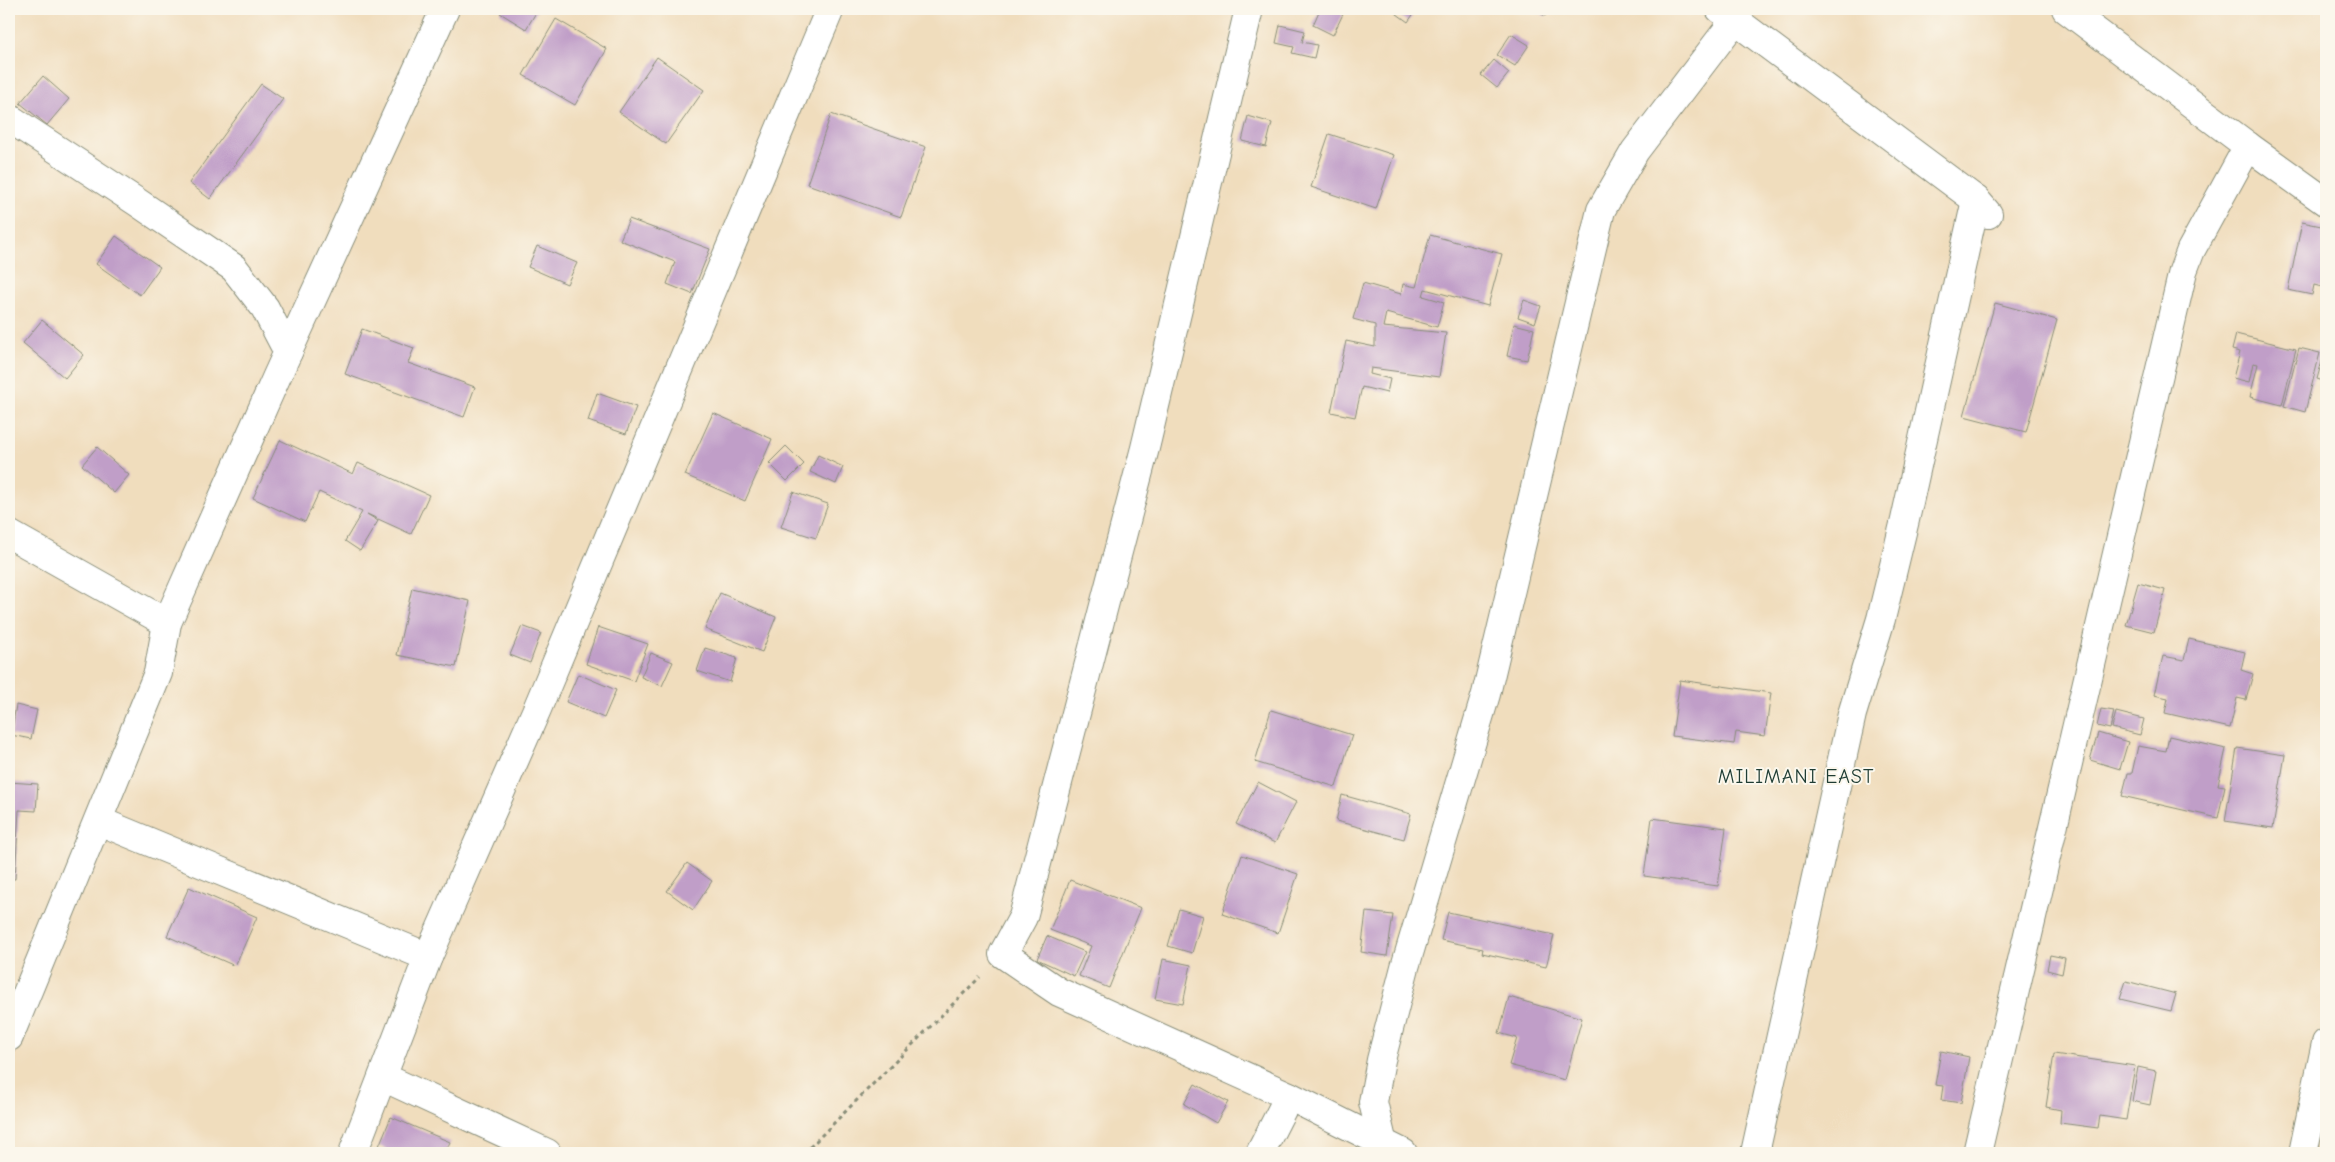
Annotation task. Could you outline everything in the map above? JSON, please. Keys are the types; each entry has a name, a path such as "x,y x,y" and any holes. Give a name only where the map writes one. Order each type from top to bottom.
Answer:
{"street":[{"path":"9,1037 158,673 167,623 288,352 445,9"},
{"path":"353,1153 428,957 537,709 830,9"},
{"path":"1250,9 1146,448 1023,917 1003,954 1059,992 1289,1096 1393,1148"},
{"path":"2066,9 2248,146 2326,202"},
{"path":"1393,1148 1373,1102 1381,1060 1405,967 1486,694 1601,210 1635,151 1727,14 1982,207 1881,619 1852,714 1755,1153"},
{"path":"9,118 234,268 265,308 288,352"},
{"path":"1977,1153 2182,271 2190,250 2248,146"},
{"path":"9,534 167,623"},
{"path":"99,821 428,957"},
{"path":"2303,1153 2326,1043"},
{"path":"383,1078 547,1153"},
{"path":"1260,1153 1289,1096"}],"path":[{"path":"804,1153 1003,954"}],"building":[{"path":"503,9 533,9 537,11 526,29 500,13"},
{"path":"1320,9 1332,9 1343,14 1333,35 1313,25"},
{"path":"1395,9 1417,9 1408,22 1393,11"},
{"path":"1534,9 1550,9 1545,16"},
{"path":"556,19 607,49 575,105 523,75"},
{"path":"1280,25 1305,31 1302,42 1317,45 1314,58 1292,53 1294,47 1276,43"},
{"path":"1511,34 1529,45 1515,66 1497,55"},
{"path":"657,57 704,90 666,144 619,112"},
{"path":"1494,60 1509,73 1497,88 1481,75"},
{"path":"43,76 69,99 47,125 20,103"},
{"path":"261,84 283,99 210,199 189,183"},
{"path":"831,114 926,147 901,217 807,184"},
{"path":"1248,116 1272,123 1266,147 1242,141"},
{"path":"1329,134 1394,155 1376,209 1311,187"},
{"path":"629,219 710,249 692,294 667,284 675,262 620,240"},
{"path":"2302,222 2326,227 2326,288 2314,285 2312,295 2288,290"},
{"path":"1430,235 1502,254 1488,306 1425,289 1423,296 1444,302 1437,327 1386,313 1383,327 1446,333 1439,377 1371,368 1370,374 1390,379 1387,393 1362,387 1355,417 1331,412 1346,341 1375,347 1375,325 1353,319 1363,283 1401,294 1403,284 1416,287"},
{"path":"116,236 160,267 140,295 96,264"},
{"path":"537,246 577,263 567,284 528,267"},
{"path":"1524,300 1541,306 1535,323 1518,317"},
{"path":"1995,303 2057,320 2026,432 1964,416"},
{"path":"42,320 84,355 65,378 23,343"},
{"path":"1514,324 1534,329 1527,360 1507,356"},
{"path":"362,329 414,348 408,363 475,387 464,417 345,374"},
{"path":"2236,334 2296,349 2282,405 2250,397 2258,364 2253,363 2249,382 2233,378 2240,352 2232,350"},
{"path":"2299,348 2320,353 2305,412 2284,406"},
{"path":"2324,354 2326,354 2326,382 2317,379"},
{"path":"597,393 636,407 626,434 588,421"},
{"path":"713,413 772,439 745,501 685,475"},
{"path":"280,440 353,474 358,463 429,495 411,534 367,514 378,521 360,551 345,541 362,512 319,492 305,522 253,498"},
{"path":"786,446 804,464 787,481 769,463"},
{"path":"97,447 129,475 114,493 82,465"},
{"path":"818,455 843,467 836,484 810,472"},
{"path":"793,492 828,504 816,538 781,527"},
{"path":"2138,583 2165,590 2154,632 2126,625"},
{"path":"412,588 470,601 456,667 397,655"},
{"path":"720,593 776,617 762,652 705,629"},
{"path":"522,626 541,633 530,663 510,655"},
{"path":"598,627 648,644 634,681 586,664"},
{"path":"2189,639 2245,652 2241,670 2253,674 2246,700 2237,698 2230,728 2165,713 2168,698 2154,695 2163,656 2184,660"},
{"path":"705,648 737,658 730,682 697,671"},
{"path":"651,653 673,662 662,686 641,677"},
{"path":"578,674 616,690 604,718 566,702"},
{"path":"1680,680 1771,693 1765,736 1736,732 1734,744 1672,736"},
{"path":"16,705 37,710 31,739 11,735"},
{"path":"2101,709 2114,711 2110,729 2097,726"},
{"path":"1271,710 1352,735 1336,787 1255,762"},
{"path":"2116,712 2144,719 2140,735 2112,728"},
{"path":"2098,733 2128,742 2120,769 2090,760"},
{"path":"2169,736 2226,749 2218,785 2225,786 2218,818 2122,796 2128,773 2132,773 2138,746 2166,751"},
{"path":"2237,748 2285,755 2273,828 2225,821"},
{"path":"9,782 38,784 36,811 19,810 15,879 9,879"},
{"path":"1258,782 1296,802 1275,843 1236,824"},
{"path":"1342,795 1411,814 1404,839 1336,821"},
{"path":"1652,818 1726,828 1718,886 1644,876"},
{"path":"1242,855 1298,874 1278,933 1222,914"},
{"path":"687,863 712,881 693,910 667,891"},
{"path":"1070,880 1141,908 1109,988 1079,976 1091,946 1050,930"},
{"path":"189,887 257,917 235,966 167,936"},
{"path":"1179,909 1203,916 1192,953 1168,946"},
{"path":"1366,912 1393,915 1387,956 1361,952"},
{"path":"1448,912 1554,935 1546,967 1482,953 1483,949 1441,940"},
{"path":"1047,936 1085,952 1074,976 1037,959"},
{"path":"2050,955 2065,958 2062,974 2047,970"},
{"path":"1163,959 1191,965 1183,1004 1155,999"},
{"path":"2126,981 2176,994 2171,1011 2120,999"},
{"path":"1509,997 1582,1018 1565,1080 1509,1065 1517,1038 1499,1033"},
{"path":"1941,1051 1969,1057 1961,1103 1941,1100 1943,1086 1935,1085"},
{"path":"2054,1054 2135,1066 2126,1120 2100,1116 2098,1128 2060,1123 2061,1110 2046,1107"},
{"path":"2138,1067 2156,1071 2150,1105 2132,1101"},
{"path":"1195,1084 1228,1102 1216,1123 1184,1104"},
{"path":"391,1117 450,1142 445,1153 395,1153 379,1146"}],"district":[{"name":"MILIMANI EAST","path":"1796,776"}]}
